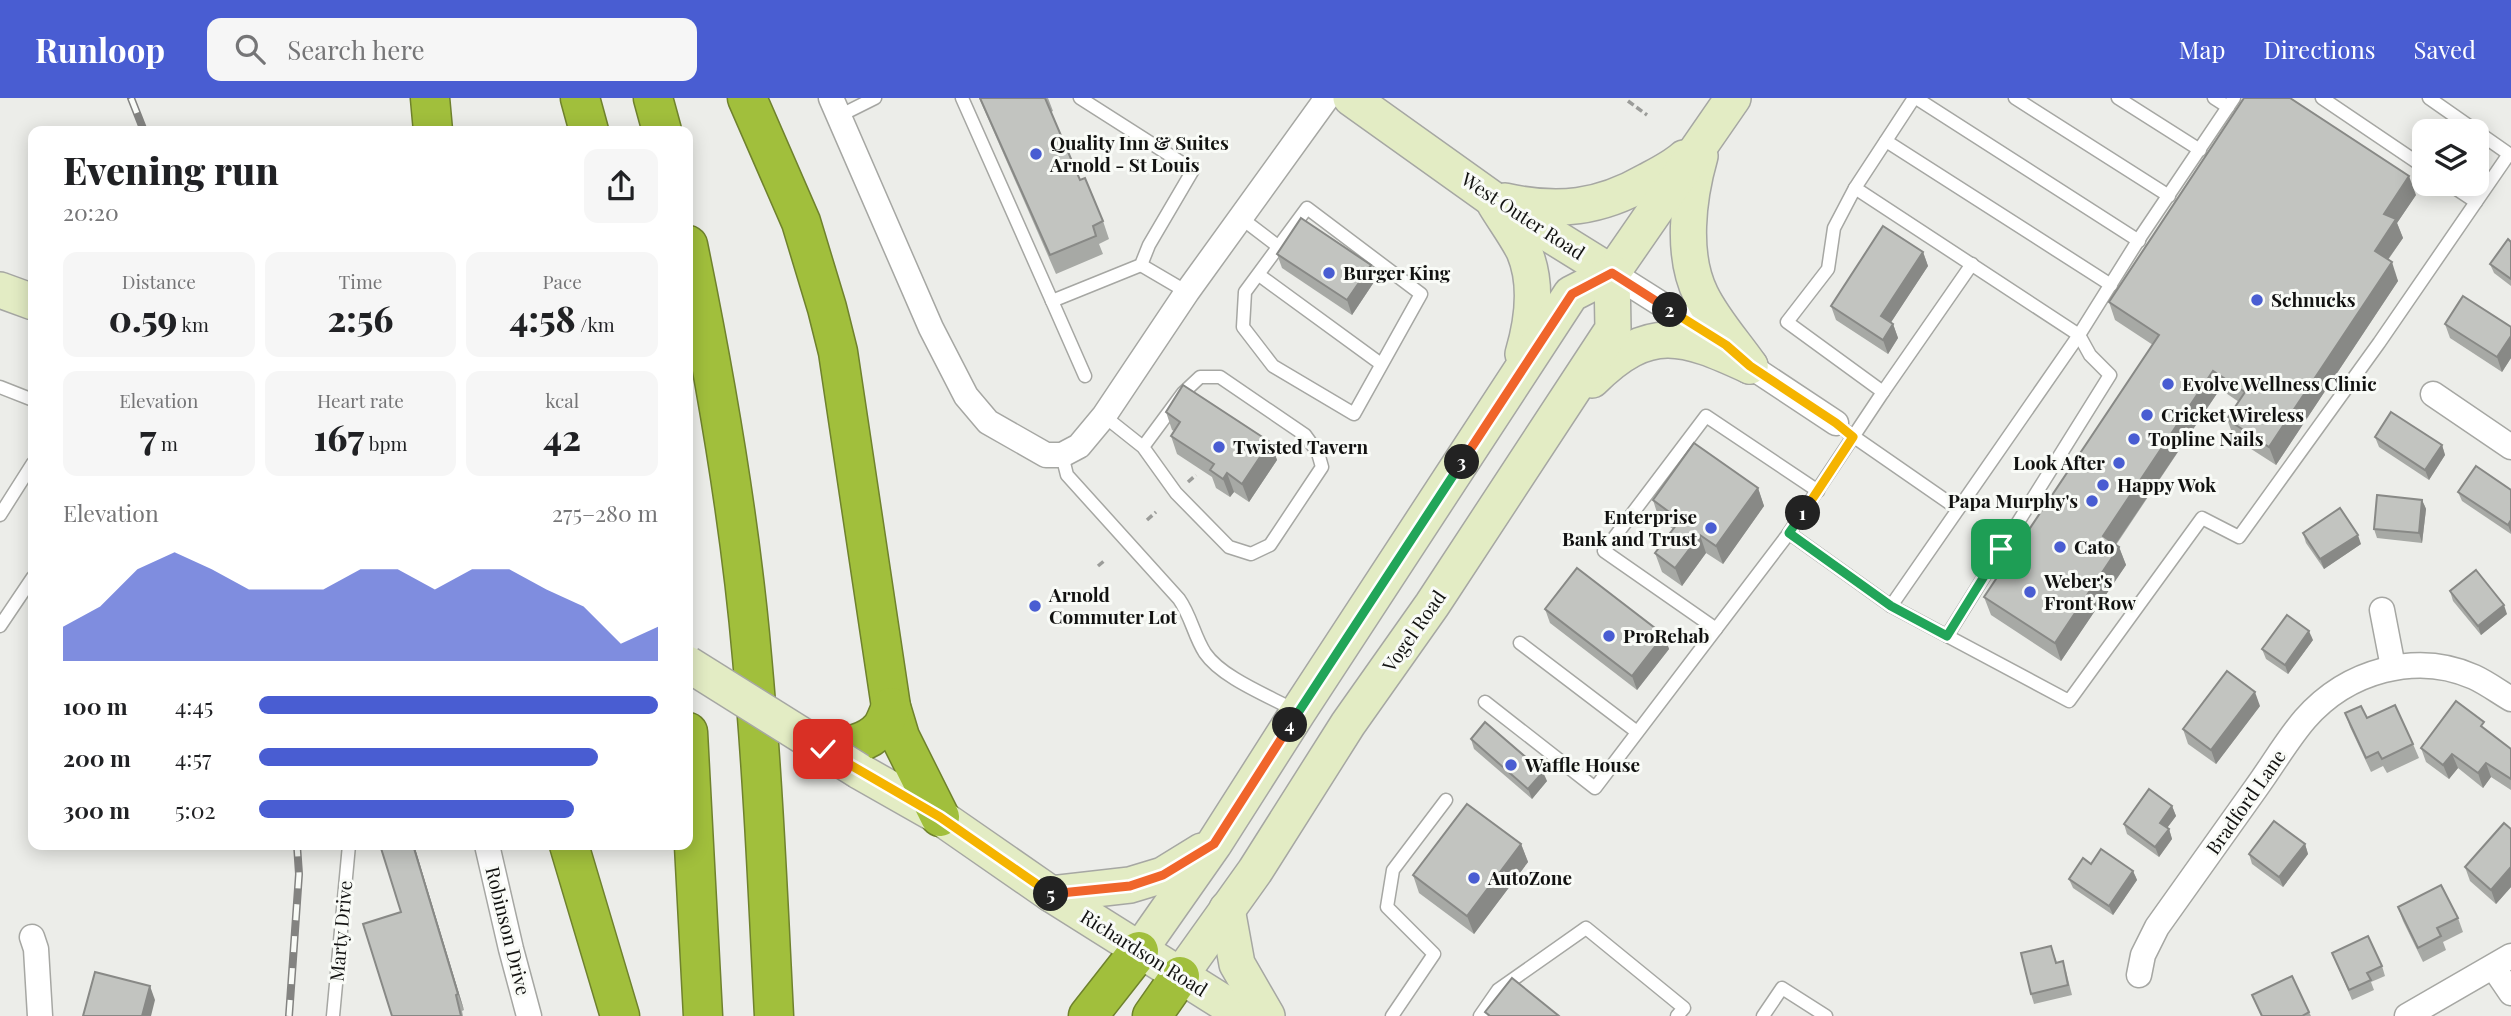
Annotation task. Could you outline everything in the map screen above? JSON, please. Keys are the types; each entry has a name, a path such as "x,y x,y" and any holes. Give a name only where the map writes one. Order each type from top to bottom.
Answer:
{"highway":[{"path":"430,98 433,126"},
{"path":"580,98 588,126"},
{"path":"653,98 661,126"},
{"path":"747,98 801,222 835,341 891,707 900,737 940,817"},
{"path":"693,269 726,451 748,616 762,792 774,1016"},
{"path":"847,754 881,728 891,707"},
{"path":"693,827 703,1016"},
{"path":"570,850 620,1016"},
{"path":"1088,1016 1139,951"},
{"path":"1152,1016 1180,976"}],"main road":[{"name":"West Outer Road","path":"1352,98 1491,198 1612,273"},
{"path":"1139,951 1214,844 1572,294 1612,273 1733,98"},
{"path":"1491,198 1546,207 1599,203 1628,192 1653,178 1680,161 1704,140"},
{"path":"1704,140 1695,172 1691,204 1691,268 1701,294 1750,366"},
{"path":"1491,198 1523,251 1532,279 1532,325 1511,386"},
{"name":"Vogel Road","path":"1180,976 1255,871 1348,724 1432,605 1612,329 1612,273"},
{"path":"0,290 28,300"},
{"path":"1555,417 1613,359 1638,345 1655,340 1675,339 1697,344 1750,366"},
{"name":"Richardson Road","path":"693,667 847,754 1051,894 1245,1016"},
{"path":"1051,894 1130,886 1163,875 1214,844"},
{"path":"1227,909 1237,964 1267,1016"}],"street":[{"path":"835,107 931,328 975,410 988,422 1046,455 1062,455 1079,446 1104,416 1186,292 1326,98"},
{"name":"West Outer Road","path":"1612,273 1726,345 1750,366 1845,430"},
{"path":"2433,394 2511,447"},
{"path":"2382,610 2393,667"},
{"name":"Bradford Lane","path":"2139,975 2143,955 2157,928 2306,718 2344,686 2367,674 2393,667 2445,667 2474,677 2511,699"},
{"name":"Robinson Drive","path":"488,850 529,1016"},
{"path":"32,937 36,949 40,1016"},
{"path":"2407,1016 2502,962 2511,993"}],"lane":[{"path":"835,107 875,98"},
{"path":"962,98 1085,376"},
{"path":"1052,301 1141,265 1149,245 1193,170 1080,98"},
{"path":"1883,392 1787,322 1828,269 1834,228 1855,188 1915,98 2139,241"},
{"path":"2015,98 2169,196"},
{"path":"2118,98 2200,150"},
{"path":"1891,606 2079,335 2231,103 2214,98"},
{"path":"2322,98 2412,159"},
{"path":"1789,533 1891,606 2069,701 2202,518 2239,537 2379,343 2509,154 2429,98"},
{"path":"1886,141 2111,285"},
{"path":"1855,188 2079,335 2090,355 2110,375 1947,636"},
{"path":"2467,196 2476,202"},
{"path":"1307,208 1421,294 1354,414 1273,366 1243,327 1245,292 1279,247 1307,208"},
{"path":"1241,218 1279,247"},
{"path":"1485,702 1595,788 1789,533 1818,491 1845,430 1883,392 1972,264"},
{"path":"1141,265 1186,292"},
{"path":"1259,275 1381,364"},
{"path":"1104,416 1143,447 1176,493 1229,547 1251,554 1270,545 1322,467 1318,453 1305,435 1220,377 1200,377 1183,393 1143,447"},
{"path":"0,404 4,389 28,398"},
{"path":"1716,629 1604,551 1706,416 1818,491"},
{"path":"1845,430 1958,509"},
{"path":"1062,455 1068,475 1179,599 1206,654 1228,673 1298,712"},
{"path":"0,515 28,471"},
{"path":"0,626 28,584"},
{"path":"1520,643 1637,732"},
{"path":"1392,1016 1434,954 1387,907 1393,870 1446,800"},
{"name":"Marty Drive","path":"334,1016 349,850"},
{"path":"1480,1016 1498,990 1586,928 1684,1009 1677,1016"},
{"path":"1763,1016 1783,988 1826,1016"}],"path":[{"path":"1628,101 1647,115"},
{"path":"1187,484 1196,475"},
{"path":"1147,520 1156,512"},
{"path":"1098,566 1104,561"}],"building":[{"name":"Quality Inn & Suites Arnold - St Louis","path":"980,98 1045,98 1080,180 1085,178 1103,221 1093,226 1096,236 1050,255"},
{"name":"Schnucks","path":"2244,98 2290,98 2409,176 2384,214 2396,219 2375,251 2392,262 2269,447 2227,419 2245,392 2213,371 2103,536 2119,547 2055,643 1984,597 2159,335 2109,302"},
{"name":"Burger King","path":"1301,218 1371,265 1347,300 1277,254"},
{"path":"1883,226 1923,252 1881,316 1893,324 1883,340 1831,306"},
{"path":"2508,239 2511,242 2511,279 2490,264"},
{"path":"2463,296 2511,327 2511,336 2497,357 2445,324"},
{"name":"Twisted Tavern","path":"1183,385 1270,442 1242,484 1227,473 1223,479 1210,470 1214,464 1171,436 1180,422 1166,412"},
{"path":"2391,412 2442,445 2425,470 2375,437"},
{"name":"Enterprise Bank and Trust","path":"1694,443 1758,488 1716,546 1700,535 1675,568 1655,553 1680,520 1653,500"},
{"path":"2476,466 2511,490 2511,520 2508,525 2458,492"},
{"path":"2377,495 2422,500 2419,533 2374,529"},
{"path":"2340,508 2358,535 2320,559 2303,533"},
{"name":"ProRehab","path":"1577,568 1664,635 1632,676 1545,609"},
{"path":"2476,570 2504,605 2478,626 2450,591"},
{"path":"2287,615 2309,631 2285,665 2262,649"},
{"path":"2227,671 2255,692 2211,750 2183,729"},
{"path":"2456,701 2484,722 2481,726 2511,749 2511,779 2486,763 2478,773 2452,754 2443,765 2421,748"},
{"path":"2395,705 2413,744 2382,759 2378,752 2366,758 2345,713 2361,706 2367,718"},
{"name":"Waffle House","path":"1485,722 1543,772 1528,789 1471,739"},
{"path":"2149,789 2172,806 2160,823 2169,829 2155,847 2124,824"},
{"name":"AutoZone","path":"1467,804 1521,844 1467,916 1413,875"},
{"path":"2274,821 2305,844 2279,877 2249,854"},
{"path":"2504,823 2511,829 2511,867 2491,890 2465,867"},
{"path":"2101,849 2133,871 2109,906 2069,879 2083,858 2091,864"},
{"path":"382,850 415,850 458,994 456,995 461,1016 392,1016 363,924 401,912"},
{"path":"2441,885 2458,918 2437,928 2441,936 2418,948 2398,907"},
{"path":"2368,936 2382,966 2367,973 2371,980 2349,990 2332,953"},
{"path":"2051,946 2056,963 2063,961 2068,985 2031,994 2021,953"},
{"path":"95,972 150,986 142,1016 83,1016"},
{"path":"2292,976 2309,1012 2302,1016 2262,1016 2252,995"},
{"path":"1512,978 1559,1016 1490,1016 1485,1012"}],"railway":[{"path":"131,98 142,126"},
{"path":"289,1016 299,874 297,850"}],"place":[{"name":"Quality Inn & Suites Arnold - St Louis","path":"1036,154"},
{"name":"Burger King","path":"1329,273"},
{"name":"Schnucks","path":"2257,300"},
{"name":"Evolve Wellness Clinic","path":"2168,384"},
{"name":"Cricket Wireless","path":"2147,415"},
{"name":"Topline Nails","path":"2134,439"},
{"name":"Twisted Tavern","path":"1219,447"},
{"name":"Look After","path":"2119,463"},
{"name":"Happy Wok","path":"2103,485"},
{"name":"Papa Murphy's","path":"2092,501"},
{"name":"Enterprise Bank and Trust","path":"1711,528"},
{"name":"Cato","path":"2060,547"},
{"name":"Weber's Front Row","path":"2030,592"},
{"name":"Arnold Commuter Lot","path":"1035,606"},
{"name":"ProRehab","path":"1609,636"},
{"name":"Waffle House","path":"1511,765"},
{"name":"AutoZone","path":"1474,878"}],"route":[{"path":"823,749 940,817 1051,894 1130,886 1163,875 1214,844 1572,294 1612,273 1726,345 1750,366 1853,437 1789,533 1891,606 1947,636 2001,549"}]}
